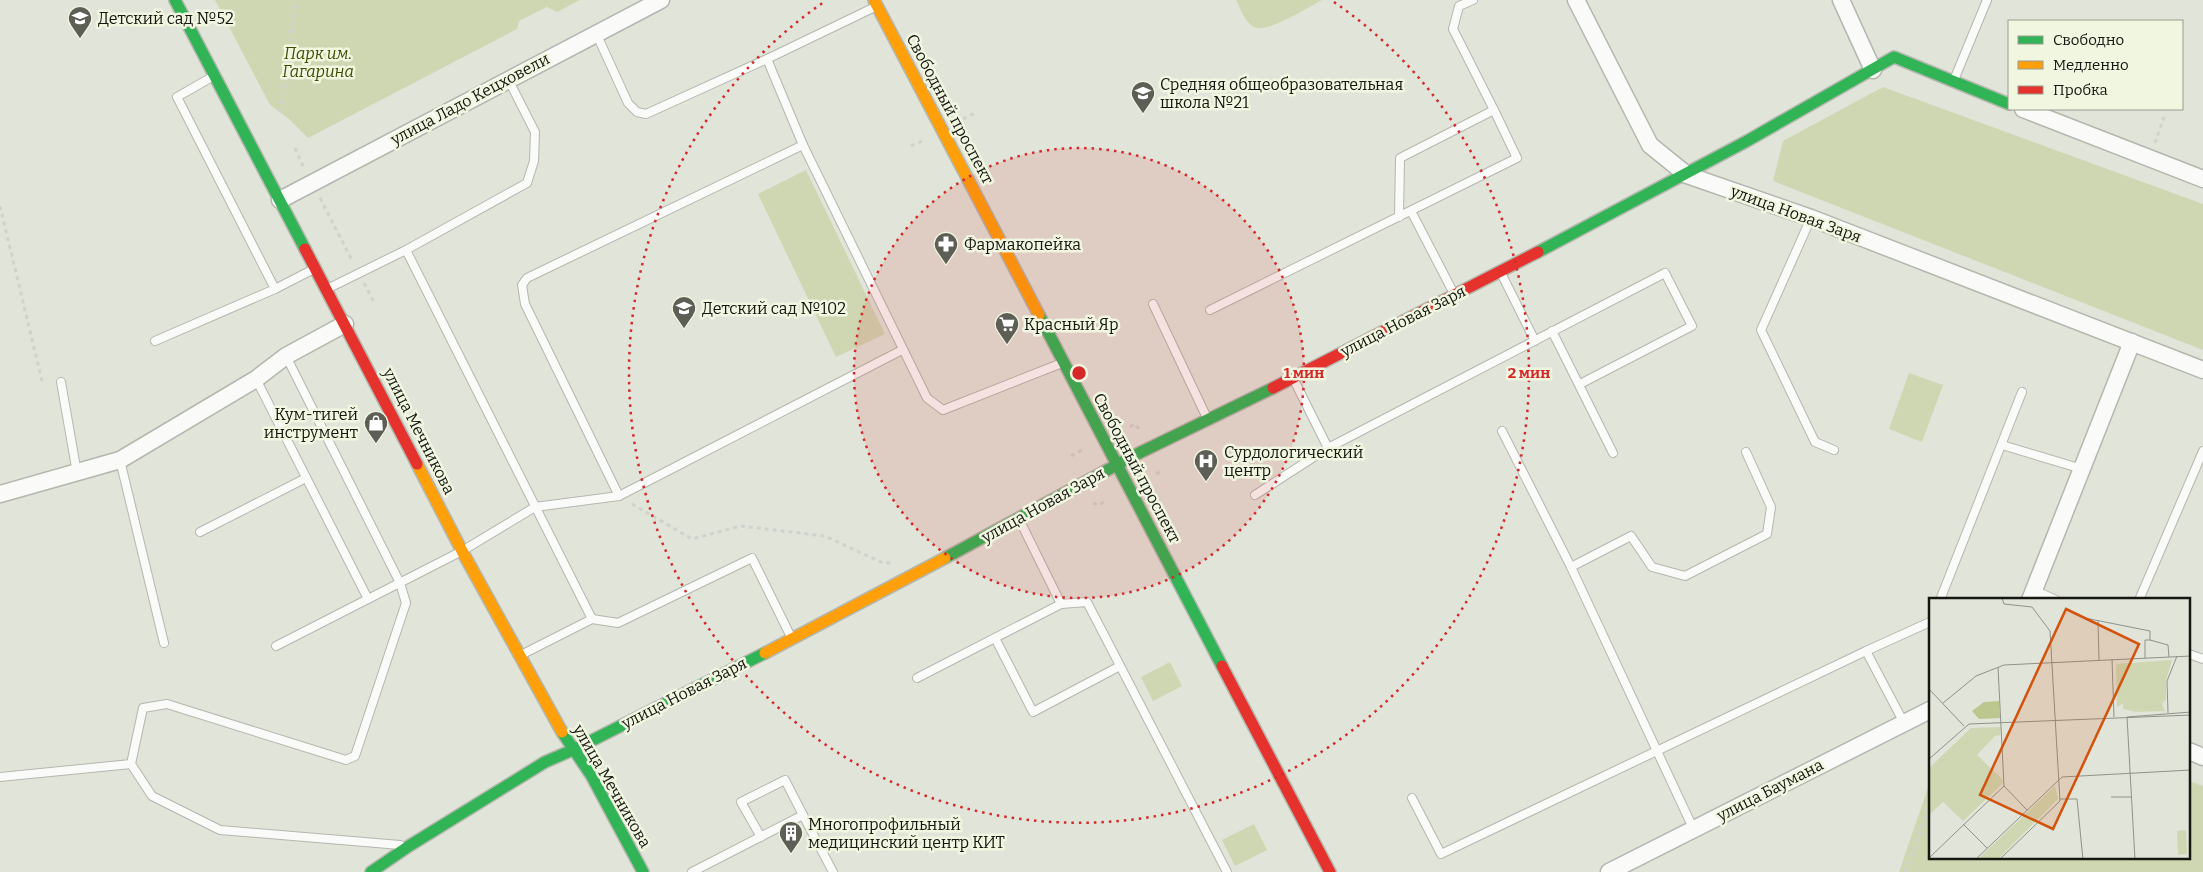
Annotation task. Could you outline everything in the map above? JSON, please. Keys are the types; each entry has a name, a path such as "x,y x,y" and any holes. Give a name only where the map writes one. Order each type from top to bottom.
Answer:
{"street":[{"name":"улица Мечникова","path":"175,0 462,551 554,719 575,749 643,872"},
{"name":"улица Ладо Кецховели","path":"280,200 661,0"},
{"path":"1576,0 1650,145 1686,175 1894,57 2008,104"},
{"path":"1841,0 1873,70"},
{"name":"Свободный проспект","path":"876,3 1330,872"},
{"path":"2026,110 2203,178"},
{"name":"улица Новая Заря","path":"371,872 409,846 545,762 575,749 792,639 1019,519 1117,464 1293,378 1686,175 1811,218 2203,370"},
{"path":"0,494 120,460 256,379 286,356 345,324"},
{"path":"2032,595 2132,342"},
{"name":"улица Баумана","path":"1610,872 1693,828 1929,710"},
{"path":"2190,751 2203,756"}],"lane":[{"path":"1210,310 1517,158 1453,29 1459,6 1473,0"},
{"path":"1953,82 1987,0"},
{"path":"596,33 628,103 637,112 646,114 767,59 876,3"},
{"path":"767,59 803,145 927,398 943,410 1063,363"},
{"path":"214,75 177,97 275,289"},
{"path":"327,289 406,250 527,183 534,161 535,132 508,79"},
{"path":"1399,217 1400,158 1494,110"},
{"path":"618,496 525,304 522,284 527,278 803,145"},
{"path":"1411,210 1454,294"},
{"path":"1811,218 1761,330 1815,442 1834,450"},
{"path":"406,250 592,619"},
{"path":"155,341 275,289 316,268"},
{"path":"1500,272 1535,341"},
{"path":"1255,495 1328,448 1665,273 1692,326 1580,384"},
{"path":"1153,304 1208,419"},
{"path":"1552,331 1613,453"},
{"path":"276,646 462,551 535,508 618,496 902,350"},
{"path":"286,356 400,583 406,603 355,756 346,760 167,704 144,708 131,764 152,796 220,830 409,846"},
{"path":"1293,378 1328,448"},
{"path":"256,379 368,599"},
{"path":"60,382 77,473"},
{"path":"1941,598 2022,392"},
{"path":"1502,431 1572,567 1693,828"},
{"path":"2002,444 2082,470"},
{"path":"2139,598 2203,451"},
{"path":"1572,567 1631,536 1652,568 1685,576 1767,534 1771,507 1746,452"},
{"path":"120,460 164,643"},
{"path":"200,532 306,478"},
{"path":"1019,519 1061,604"},
{"path":"519,656 592,619 618,623 752,558 792,639"},
{"path":"2032,595 2046,598"},
{"path":"916,678 1061,604 1086,602 1227,872"},
{"path":"1412,798 1441,854 1656,750 1929,622"},
{"path":"994,638 1033,712 1120,666"},
{"path":"1866,651 1904,723"},
{"path":"2190,654 2203,659"},
{"path":"0,777 131,764"},
{"path":"761,837 741,802 785,780 833,872"},
{"path":"692,872 803,816"}],"path":[{"path":"280,112 296,0"},
{"path":"963,119 975,113"},
{"path":"911,146 922,141"},
{"path":"295,148 307,173"},
{"path":"318,193 374,302"},
{"path":"0,206 42,381"},
{"path":"1130,427 1134,424"},
{"path":"1071,456 1082,450"},
{"path":"1156,474 1162,471"},
{"path":"618,496 692,539 741,526 825,536 883,562 892,563"},
{"path":"1099,505 1104,502"},
{"path":"1905,872 1929,807"}],"green space":[{"name":"Парк им. Гагарина","path":"215,0 580,0 557,12 547,7 519,21 517,29 308,138 288,118 270,105"},
{"path":"1236,0 1322,0 1271,26 1257,28 1247,20"},
{"path":"1883,87 2203,204 2203,350 1773,181 1783,141"},
{"path":"806,170 885,334 836,357 758,194"},
{"path":"1909,373 1943,385 1922,442 1889,429"},
{"path":"1170,662 1182,686 1153,701 1141,677"},
{"path":"2190,781 2203,786 2203,872 1899,872 1929,785 1929,860 2190,860"},
{"path":"1254,824 1267,850 1235,866 1222,840"}],"traffic: fast":[{"path":"175,0 305,249"},
{"path":"1538,252 1747,141 1894,57 2008,104"},
{"path":"1039,315 1222,666"},
{"path":"945,558 1135,455 1273,388"},
{"path":"371,872 409,846 545,762 575,749 765,653"},
{"path":"562,732 591,775 643,872"}],"traffic: slow":[{"path":"874,0 1039,315"},
{"path":"417,464 462,551 562,732"},
{"path":"765,653 945,558"}],"traffic: jam":[{"path":"305,249 417,464"},
{"path":"1273,388 1538,252"},
{"path":"1222,666 1330,872"}],"place":[{"name":"Детский сад №52","path":"80,39"},
{"name":"Средняя общеобразовательная школа №21","path":"1143,114"},
{"name":"Фармакопейка","path":"946,265"},
{"name":"Детский сад №102","path":"684,329"},
{"name":"Красный Яр","path":"1007,345"},
{"name":"Кум-тигей инструмент","path":"376,444"},
{"name":"Сурдологический центр","path":"1206,482"},
{"name":"Многопрофильный медицинский центр КИТ","path":"791,854"}]}
